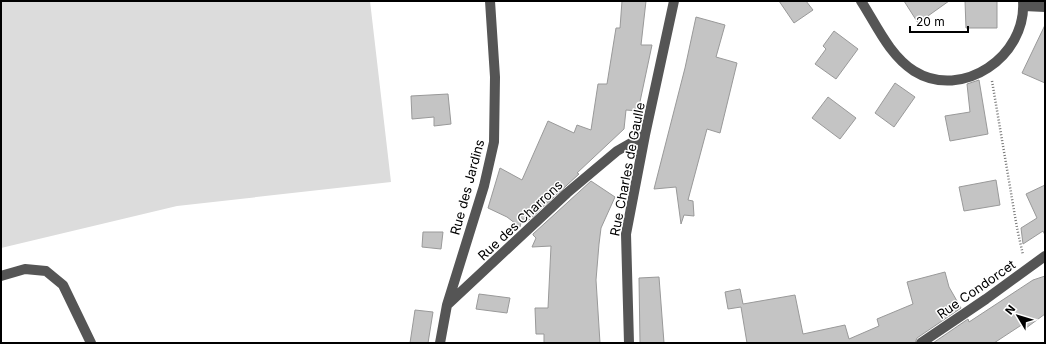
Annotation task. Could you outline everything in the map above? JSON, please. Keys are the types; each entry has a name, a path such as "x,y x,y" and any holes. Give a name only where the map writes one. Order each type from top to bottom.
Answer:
{"street":[{"name":"Rue des Jardins","path":"447,305 484,186 494,142 495,77 490,1"},
{"name":"Rue Charles de Gaulle","path":"629,343 626,234 644,135 674,1"},
{"path":"861,1 898,58 912,70 928,79 949,81 971,76 990,67 1002,57 1021,23 1023,4 1045,7"},
{"name":"Rue des Charrons","path":"447,305 567,193 617,151 644,135"},
{"name":"Rue Condorcet","path":"921,343 986,299 1045,256"},
{"path":"1,276 25,269 46,271 63,285 92,343"},
{"path":"440,343 447,305"}],"path":[{"path":"990,67 1017,228 1026,269"}],"shaded area":[{"path":"1,1 370,1 391,182 177,206 1,248"}],"building":[{"path":"622,1 646,1 641,45 652,45 638,111 626,110 624,129 577,173 579,174 529,220 522,219 520,227 507,217 488,208 500,168 522,180 548,121 574,133 577,125 591,130 598,84 607,84 616,28 620,28"},
{"path":"779,1 806,1 813,10 794,23"},
{"path":"904,1 949,1 918,23"},
{"path":"965,1 997,1 997,28 966,28"},
{"path":"696,17 725,25 716,57 737,63 720,133 707,129 688,200 693,201 694,216 684,215 681,224 676,187 654,189 685,68"},
{"path":"1045,25 1045,83 1022,73"},
{"path":"834,31 858,49 836,79 815,64 826,49 823,46"},
{"path":"979,80 988,134 950,141 945,116 970,112 967,84"},
{"path":"895,83 915,97 894,127 875,113"},
{"path":"448,94 451,124 434,126 434,117 412,119 411,96"},
{"path":"828,97 856,118 840,139 812,118"},
{"path":"996,180 1000,205 964,211 959,187"},
{"path":"591,181 615,197 601,228 599,244 596,280 600,343 544,343 544,334 536,334 535,308 548,308 551,246 532,247 536,238 533,234"},
{"path":"1045,185 1045,235 1043,231 1023,244 1021,228 1037,218 1026,194"},
{"path":"423,232 443,232 441,249 422,247"},
{"path":"945,272 949,287 961,308 917,338 915,343 747,343 741,307 728,309 725,292 740,289 743,304 795,295 803,334 845,325 849,339 879,326 877,319 913,304 907,282"},
{"path":"1045,276 1045,314 1026,328 1023,324 994,343 933,343 968,319 969,322 1033,280"},
{"path":"659,277 664,343 640,343 639,278"},
{"path":"479,294 510,298 507,313 476,309"},
{"path":"415,310 433,312 428,343 410,343"}]}
